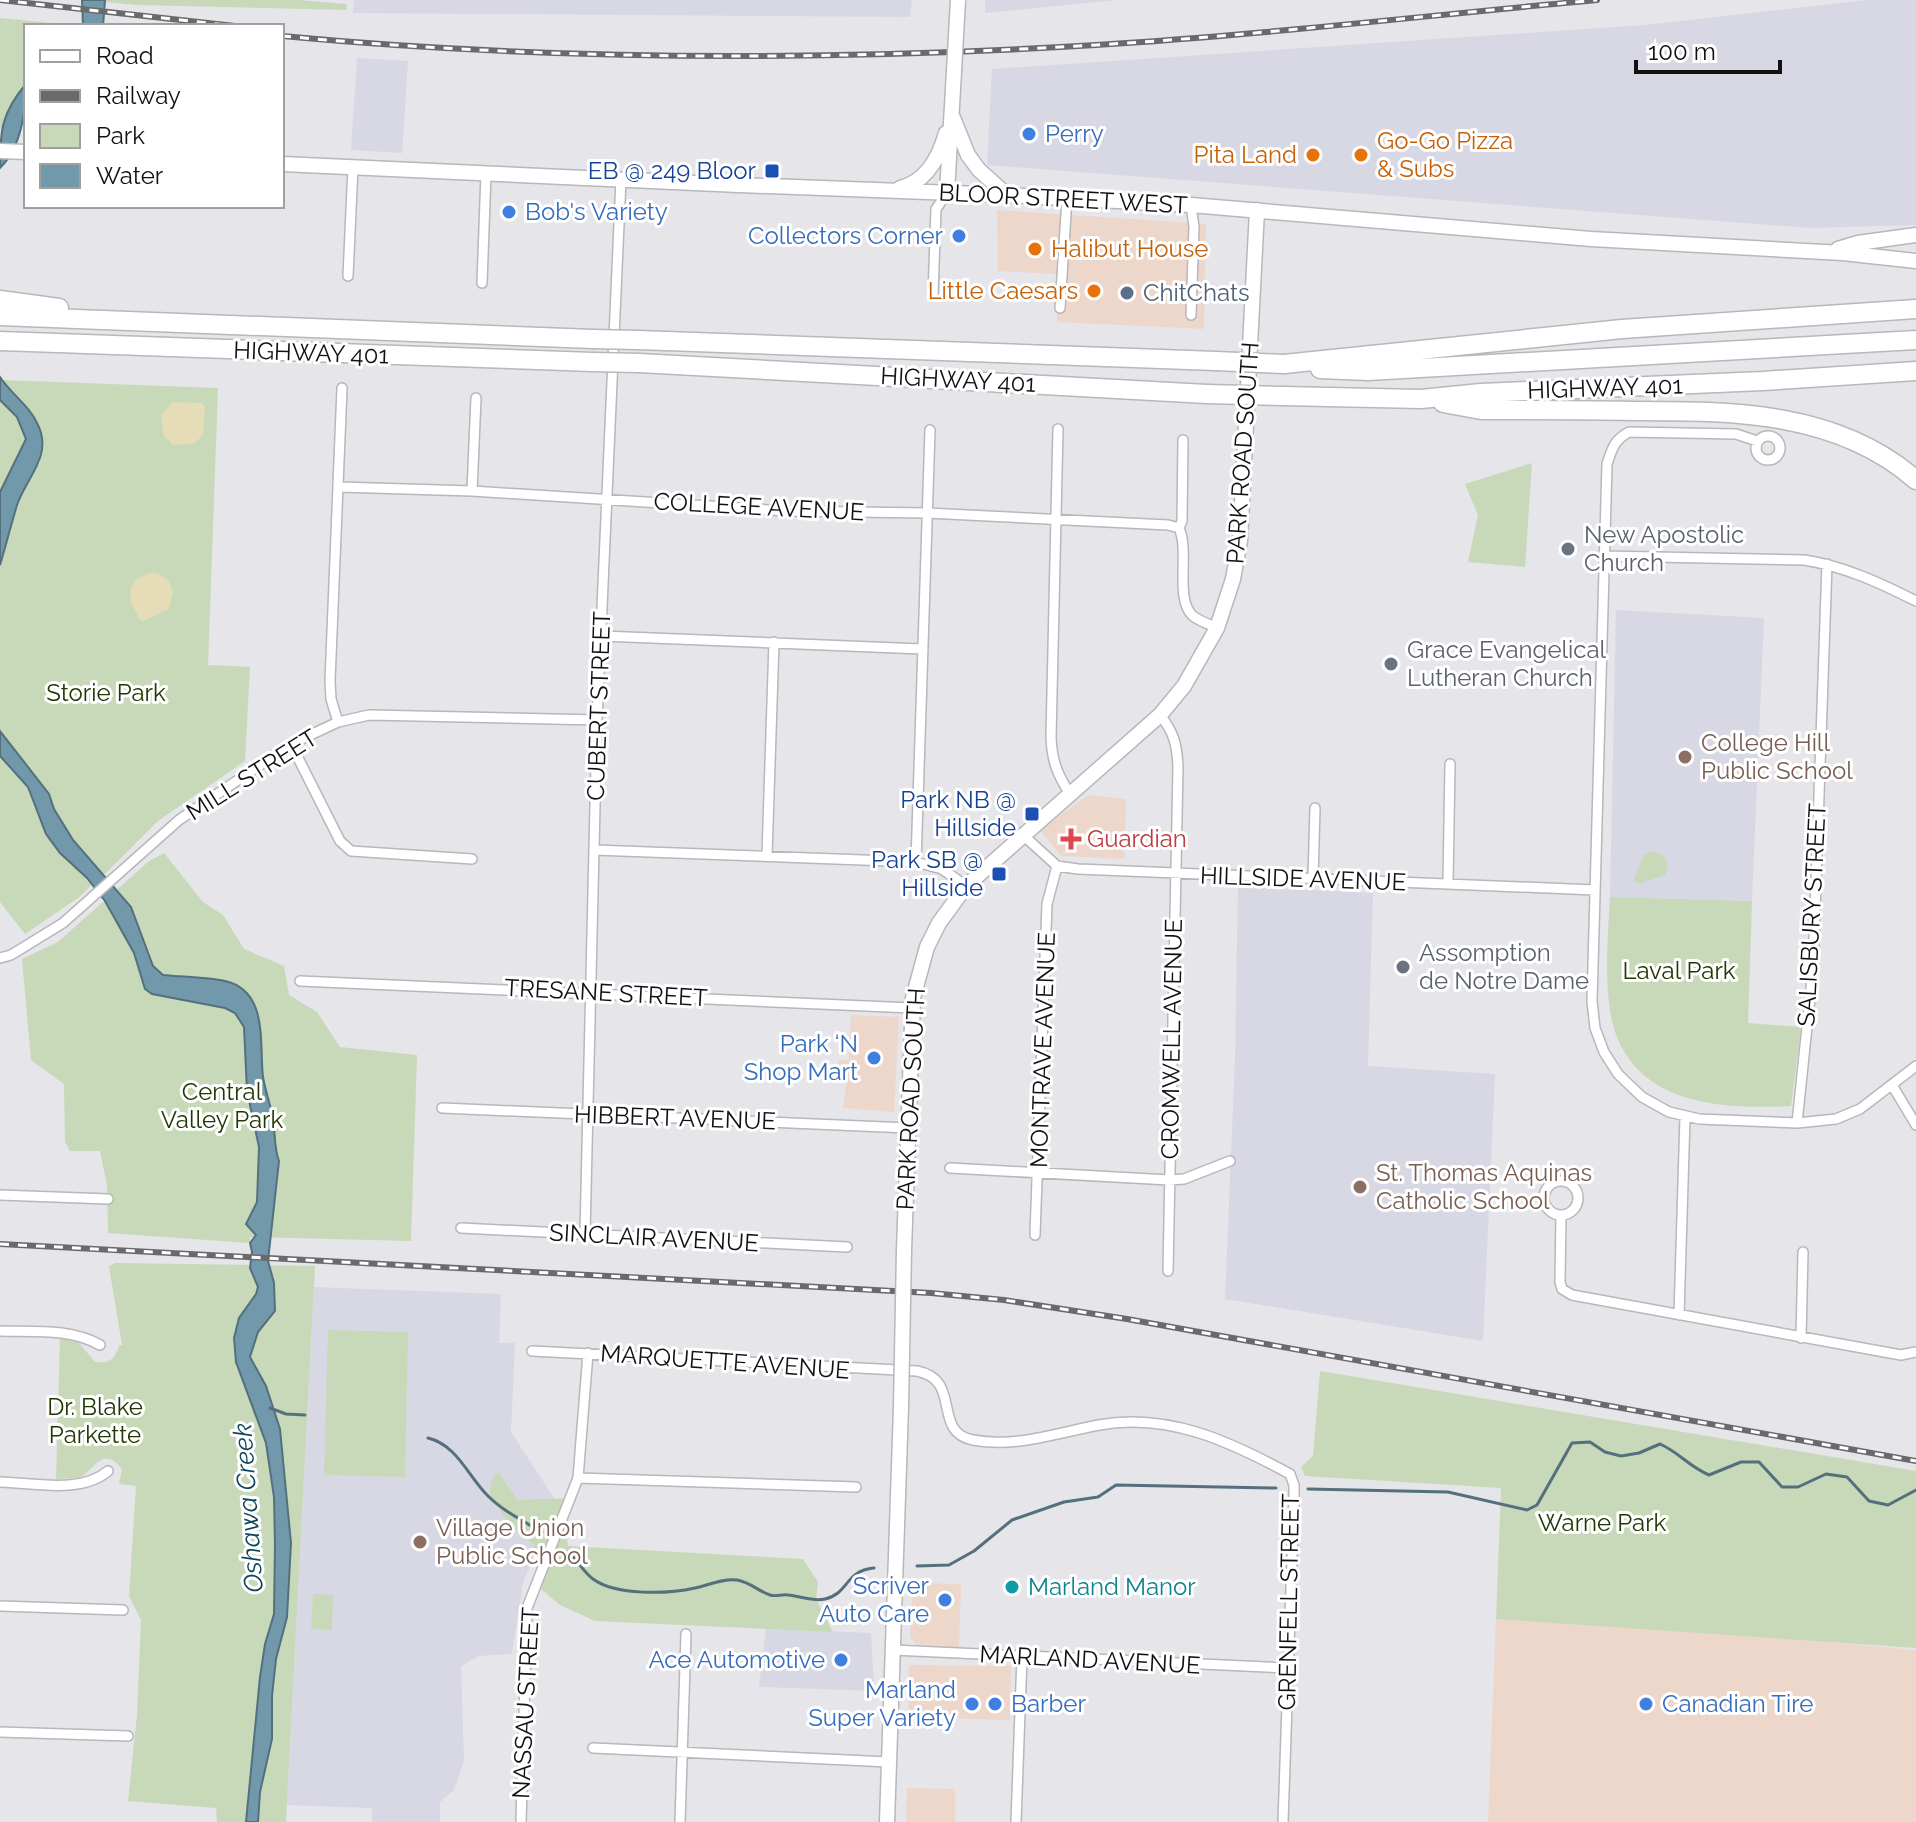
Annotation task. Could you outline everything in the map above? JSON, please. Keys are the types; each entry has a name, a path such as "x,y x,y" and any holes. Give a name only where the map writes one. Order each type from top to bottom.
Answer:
{"highway":[{"path":"0,300 28,310"},
{"path":"1284,364 1622,329 1916,309"},
{"path":"0,316 28,310"},
{"name":"HIGHWAY 401","path":"28,310 125,320 1216,361 1342,371 1916,340"},
{"name":"HIGHWAY 401","path":"0,341 25,345 639,363 1207,394 1421,399 1481,393 1916,371"},
{"path":"0,350 25,345"},
{"path":"1421,399 1481,410 1726,411 1793,421 1852,438 1892,459 1916,480"}],"main road":[{"path":"947,193 958,0"},
{"path":"890,190 920,181 939,152 951,114"},
{"path":"951,114 968,155 979,170 1007,195"},
{"path":"0,151 24,152"},
{"name":"BLOOR STREET WEST","path":"284,164 1191,205 1591,239 1843,253 1916,261"},
{"name":"PARK ROAD SOUTH","path":"887,1822 912,1008 917,979 939,923 966,886 1160,715 1189,678 1217,628 1233,579 1240,541 1257,210"},
{"path":"1827,252 1858,243 1916,235"},
{"name":"BLOOR STREET WEST","path":"1843,253 1916,245"}],"street":[{"path":"348,276 353,167"},
{"path":"482,283 486,174"},
{"name":"CUBERT STREET","path":"585,1234 597,720 621,179"},
{"path":"933,295 936,209 947,193"},
{"path":"1060,308 1067,198"},
{"path":"1191,205 1194,227 1191,315"},
{"path":"338,722 331,699 330,681 342,388"},
{"path":"472,491 476,398"},
{"path":"1058,429 1051,737 1052,761 1070,794"},
{"path":"916,862 930,430"},
{"path":"1757,441 1736,434 1629,432 1619,437 1612,447 1607,464 1593,1014 1604,1052 1618,1074 1642,1097 1685,1117 1818,1122 1850,1114 1916,1066"},
{"path":"1183,440 1182,521 1179,528 1183,537 1184,600 1191,614 1217,628"},
{"name":"COLLEGE AVENUE","path":"339,487 472,491 786,511 1055,519 1179,528"},
{"path":"1606,556 1804,560 1827,564 1880,583 1916,601"},
{"name":"SALISBURY STREET","path":"1797,1123 1813,969 1827,564"},
{"path":"602,636 922,649"},
{"path":"767,855 774,642"},
{"name":"MILL STREET","path":"0,958 17,952 81,910 179,820 291,744 338,722 369,715 597,720"},
{"name":"CROMWELL AVENUE","path":"1160,715 1177,741 1168,1271"},
{"path":"291,744 340,841 351,851 472,859"},
{"path":"1448,883 1450,764"},
{"path":"1313,879 1315,808"},
{"path":"1023,835 1057,866"},
{"path":"594,850 916,862 942,869 966,886"},
{"name":"HILLSIDE AVENUE","path":"1057,866 1177,875 1595,890"},
{"name":"MONTRAVE AVENUE","path":"1035,1235 1047,904 1057,866"},
{"name":"TRESANE STREET","path":"300,981 912,1008"},
{"path":"1892,1085 1916,1125"},
{"name":"HIBBERT AVENUE","path":"442,1108 908,1128"},
{"path":"1679,1315 1685,1117"},
{"path":"950,1168 1169,1180 1184,1179 1230,1161"},
{"path":"0,1195 108,1199"},
{"path":"1561,1215 1560,1275 1562,1289 1572,1295 1901,1355 1916,1352"},
{"name":"SINCLAIR AVENUE","path":"461,1228 847,1247"},
{"path":"1801,1338 1803,1252"},
{"path":"0,1331 74,1334 100,1345"},
{"name":"MARQUETTE AVENUE","path":"532,1351 917,1371"},
{"name":"NASSAU STREET","path":"521,1822 527,1608 578,1478 588,1353"},
{"name":"GRENFELL STREET","path":"917,1371 933,1377 940,1384 948,1420 956,1431 968,1439 1032,1441 1102,1425 1165,1424 1229,1442 1290,1474 1294,1500 1283,1822"},
{"path":"0,1482 83,1485 108,1471"},
{"path":"578,1478 856,1487"},
{"path":"0,1606 123,1610"},
{"path":"680,1822 686,1634"},
{"name":"MARLAND AVENUE","path":"893,1650 1288,1668"},
{"path":"1016,1822 1022,1656"},
{"path":"0,1732 128,1736"},
{"path":"593,1748 889,1762"}],"shaded area":[{"path":"354,0 912,0 910,17 353,13"},
{"path":"985,0 1118,0 985,13"},
{"path":"1867,0 1916,0 1916,225 1809,228 987,165 992,69 1645,25"},
{"path":"357,58 408,61 402,153 351,150"},
{"path":"997,210 1206,224 1204,329 1057,322 1057,274 998,271"},
{"name":"College Hill Public School","path":"1616,610 1764,618 1752,901 1610,897"},
{"path":"1088,795 1126,799 1124,859 1061,856 1040,830"},
{"name":"St. Thomas Aquinas Catholic School","path":"1238,886 1373,893 1368,1066 1495,1074 1483,1341 1225,1299 1235,1058"},
{"path":"851,1015 899,1017 894,1112 843,1108 847,1079 838,1077 839,1060 849,1060"},
{"name":"Village Union Public School","path":"314,1287 501,1294 499,1343 515,1343 511,1432 556,1501 523,1583 512,1654 479,1656 461,1666 464,1761 454,1790 440,1802 440,1822 372,1822 372,1808 287,1805"},
{"path":"913,1583 961,1584 959,1648 917,1645 910,1637"},
{"path":"1496,1619 1916,1650 1916,1822 1488,1822"},
{"path":"766,1629 871,1633 874,1691 759,1687"},
{"path":"909,1665 1011,1666 1010,1720 908,1717"},
{"path":"907,1788 955,1789 955,1822 906,1822"}],"green space":[{"path":"105,0 299,0 346,4 347,10 137,5"},
{"path":"0,18 62,24 24,24 24,87 0,130"},
{"name":"Storie Park","path":"2,380 218,388 208,665 250,667 245,761 158,821 104,875 73,840 54,809 49,794 0,731 0,565 18,502 40,462 40,429 29,409"},
{"path":"0,400 17,417 26,439 0,492"},
{"path":"1532,463 1525,567 1468,562 1478,515 1465,484"},
{"path":"0,756 28,787 34,807 92,885 25,934 0,902"},
{"path":"1651,851 1666,858 1665,875 1639,884 1634,880 1643,855"},
{"name":"Central Valley Park","path":"164,853 203,902 223,915 244,949 284,966 289,995 317,1012 340,1047 417,1055 411,1241 250,1237 250,1243 108,1233 107,1186 100,1151 70,1151 65,1142 64,1084 31,1060 22,959 58,942 148,862"},
{"name":"Laval Park","path":"1610,897 1752,901 1748,1023 1801,1027 1791,1106 1741,1106 1691,1099 1647,1078 1630,1060 1617,1037 1609,1005"},
{"name":"Dr. Blake Parkette","path":"115,1263 315,1266 286,1822 217,1822 216,1808 128,1801 137,1715 141,1620 129,1596 136,1486 119,1484 122,1469 109,1459 99,1461 79,1478 56,1479 60,1338 79,1343 95,1362 114,1357 119,1345 122,1345 109,1266"},
{"path":"328,1330 408,1332 405,1477 324,1475"},
{"name":"Warne Park","path":"1320,1371 1916,1471 1916,1648 1496,1619 1501,1488 1305,1476 1301,1467 1313,1456"},
{"path":"498,1472 518,1500 570,1498 563,1512 568,1546 803,1559 818,1582 816,1599 833,1632 595,1621 560,1605 542,1590 534,1546 508,1522 489,1495 492,1479"},
{"path":"313,1594 333,1595 332,1630 311,1629"}],"sand":[{"path":"172,402 202,403 205,407 203,435 194,444 173,445 164,436 161,415"},
{"path":"157,573 168,580 173,591 169,609 144,621 140,620 131,602 130,591 135,580"}],"water":[{"path":"82,0 105,0 103,24 83,24"},
{"path":"24,86 23,117 13,150 0,168 4,123"},
{"path":"0,377 35,418 42,436 42,447 17,505 0,565 0,492 26,439 17,417 0,400"},
{"path":"0,731 49,794 54,809 73,840 131,907 153,966 163,975 225,981 239,987 249,996 259,1020 263,1077 279,1161 268,1261 274,1283 275,1311 258,1332 250,1357 266,1386 280,1429 291,1543 287,1617 276,1659 272,1739 260,1792 258,1822 246,1822 260,1677 274,1614 275,1543 274,1497 266,1443 236,1362 234,1338 239,1318 258,1287 250,1268 250,1243 256,1235 246,1224 257,1202 259,1147 247,1091 244,1027 235,1013 225,1008 152,994 145,989 134,953 105,901 46,834 28,787 0,756"}],"waterway":[{"path":"270,1408 286,1414 305,1415"},
{"path":"428,1438 447,1447 494,1501 542,1532"},
{"path":"1308,1489 1448,1492 1527,1510 1537,1505 1572,1443 1590,1442 1605,1452 1621,1456 1639,1453 1660,1444 1709,1475 1741,1462 1759,1462 1782,1487 1798,1487 1826,1474 1847,1477 1869,1501 1888,1505 1916,1490"},
{"path":"917,1566 949,1565 974,1551 1012,1520 1064,1502 1098,1497 1116,1485 1276,1488"},
{"path":"568,1552 589,1576 603,1585 642,1592 684,1590 737,1580 772,1596 820,1600 839,1592 857,1573 874,1568"}],"railway":[{"path":"0,0 217,24"},
{"path":"284,36 587,54 892,54 1159,41 1597,0"},
{"path":"0,1244 931,1293 1004,1300 1127,1319 1916,1461"}],"place":[{"name":"Perry","path":"1029,134"},
{"name":"Pita Land","path":"1313,155"},
{"name":"Go-Go Pizza & Subs","path":"1361,155"},
{"name":"EB @ 249 Bloor","path":"772,171"},
{"name":"Bob's Variety","path":"509,212"},
{"name":"Collectors Corner","path":"959,236"},
{"name":"Halibut House","path":"1035,249"},
{"name":"Little Caesars","path":"1094,291"},
{"name":"ChitChats","path":"1127,293"},
{"name":"New Apostolic Church","path":"1568,549"},
{"name":"Grace Evangelical Lutheran Church","path":"1391,664"},
{"name":"College Hill Public School","path":"1685,757"},
{"name":"Park NB @ Hillside","path":"1032,814"},
{"name":"Guardian","path":"1071,839"},
{"name":"Park SB @ Hillside","path":"999,874"},
{"name":"Assomption de Notre Dame","path":"1403,967"},
{"name":"Park ‘N Shop Mart","path":"874,1058"},
{"name":"St. Thomas Aquinas Catholic School","path":"1360,1187"},
{"name":"Village Union Public School","path":"420,1542"},
{"name":"Marland Manor","path":"1012,1587"},
{"name":"Scriver Auto Care","path":"945,1600"},
{"name":"Ace Automotive","path":"841,1660"},
{"name":"Marland Super Variety","path":"972,1704"},
{"name":"Barber","path":"995,1704"},
{"name":"Canadian Tire","path":"1646,1704"}],"water label":[{"name":"Oshawa Creek","path":"248,1508"}]}
